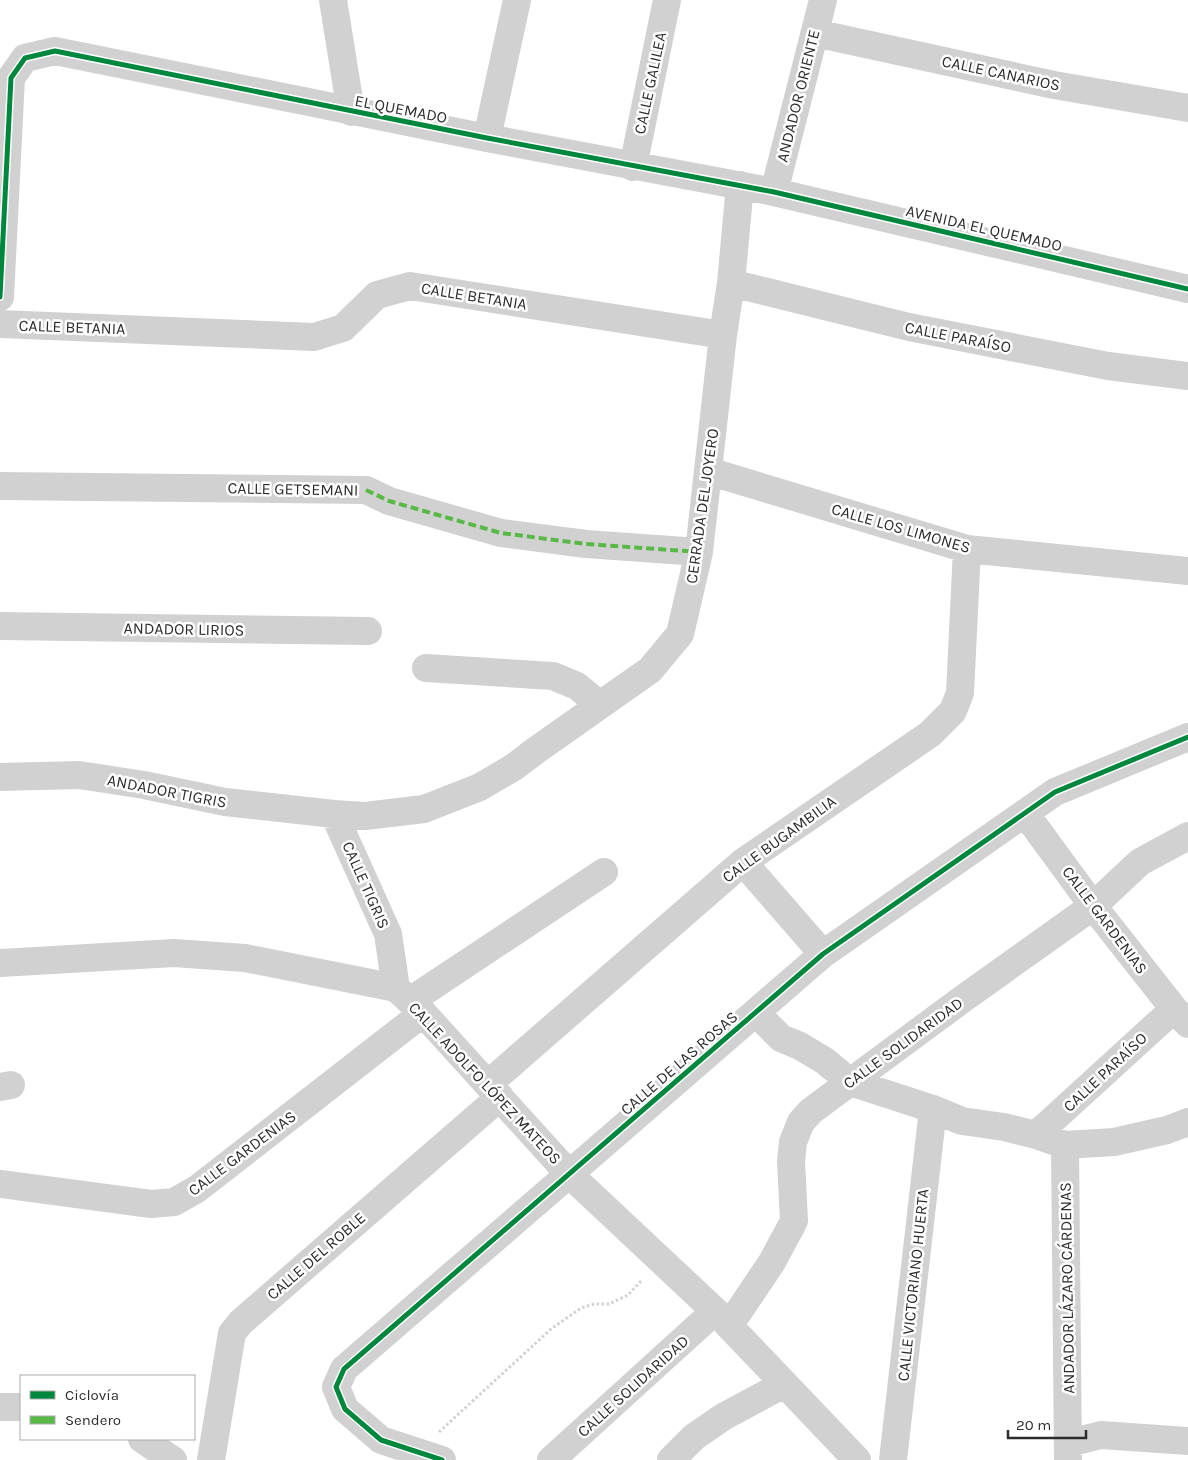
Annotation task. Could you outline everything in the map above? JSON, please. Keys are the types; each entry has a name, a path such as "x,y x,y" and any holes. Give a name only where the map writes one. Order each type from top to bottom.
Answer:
{"street":[{"path":"333,0 351,112"},
{"path":"487,138 517,0"},
{"name":"CALLE GALILEA","path":"633,166 667,0"},
{"name":"ANDADOR ORIENTE","path":"774,192 823,0"},
{"name":"CALLE CANARIOS","path":"815,33 1054,85 1188,108"},
{"name":"EL QUEMADO","path":"0,297 11,78 25,58 55,51 351,112 774,192"},
{"name":"CERRADA DEL JOYERO","path":"334,814 365,816 424,809 480,787 514,767 650,670 680,634 699,552 723,335 731,283 740,185"},
{"name":"AVENIDA EL QUEMADO","path":"774,192 1188,289"},
{"name":"CALLE PARAÍSO","path":"731,283 909,327 1108,366 1188,376"},
{"name":"CALLE BETANIA","path":"0,324 314,338 342,328 377,295 410,286 723,335"},
{"name":"CALLE LOS LIMONES","path":"708,471 967,549 1188,571"},
{"name":"CALLE GETSEMANI","path":"0,486 366,490 389,501 502,533 586,544 699,552"},
{"name":"CALLE BUGAMBILIA","path":"494,1091 742,862 930,734 954,711 960,693 967,549"},
{"name":"ANDADOR LIRIOS","path":"0,626 368,631"},
{"path":"426,668 553,676 577,686 600,706"},
{"name":"CALLE DE LAS ROSAS","path":"430,1456 381,1440 345,1409 336,1387 344,1369 823,954 1055,792 1188,737"},
{"name":"ANDADOR TIGRIS","path":"0,777 79,775 144,785 225,802 334,814"},
{"name":"CALLE GARDENIAS","path":"1025,813 1093,906 1181,1017"},
{"name":"CALLE TIGRIS","path":"334,814 388,934 410,1001"},
{"name":"CALLE SOLIDARIDAD","path":"550,1460 722,1318 772,1262 794,1221 791,1161 793,1142 801,1122 811,1112 1093,906 1140,862 1188,836"},
{"path":"742,862 823,954"},
{"name":"CALLE GARDENIAS","path":"0,1184 151,1204 174,1202 197,1189 410,1001 604,872"},
{"name":"CALLE ADOLFO LÓPEZ MATEOS","path":"0,963 174,952 246,958 410,1001 570,1175 722,1318 853,1459"},
{"path":"756,1012 782,1038 825,1061 850,1082 962,1121 1004,1127 1066,1145 1114,1142 1167,1130 1188,1122"},
{"name":"CALLE PARAÍSO","path":"1036,1135 1181,1017"},
{"name":"CALLE DEL ROBLE","path":"211,1460 232,1333 241,1322 494,1091"},
{"name":"CALLE VICTORIANO HUERTA","path":"893,1460 933,1110"},
{"name":"ANDADOR LÁZARO CÁRDENAS","path":"1066,1145 1068,1451"},
{"path":"672,1460 694,1437 723,1418 784,1384"},
{"path":"0,1406 20,1406"},
{"path":"1068,1451 1101,1435 1188,1441"},
{"path":"143,1440 173,1460"}],"path":[{"path":"430,1456 551,1329 581,1308 594,1304 608,1304 628,1295 661,1261"}],"marked path":[{"path":"366,490 389,501 501,533 586,544 699,552"}],"cycle path":[{"path":"0,297 11,78 25,58 55,51 487,138 774,192 1188,289"},
{"path":"442,1460 381,1440 345,1409 336,1387 344,1369 823,954 1055,792 1188,737"}]}
